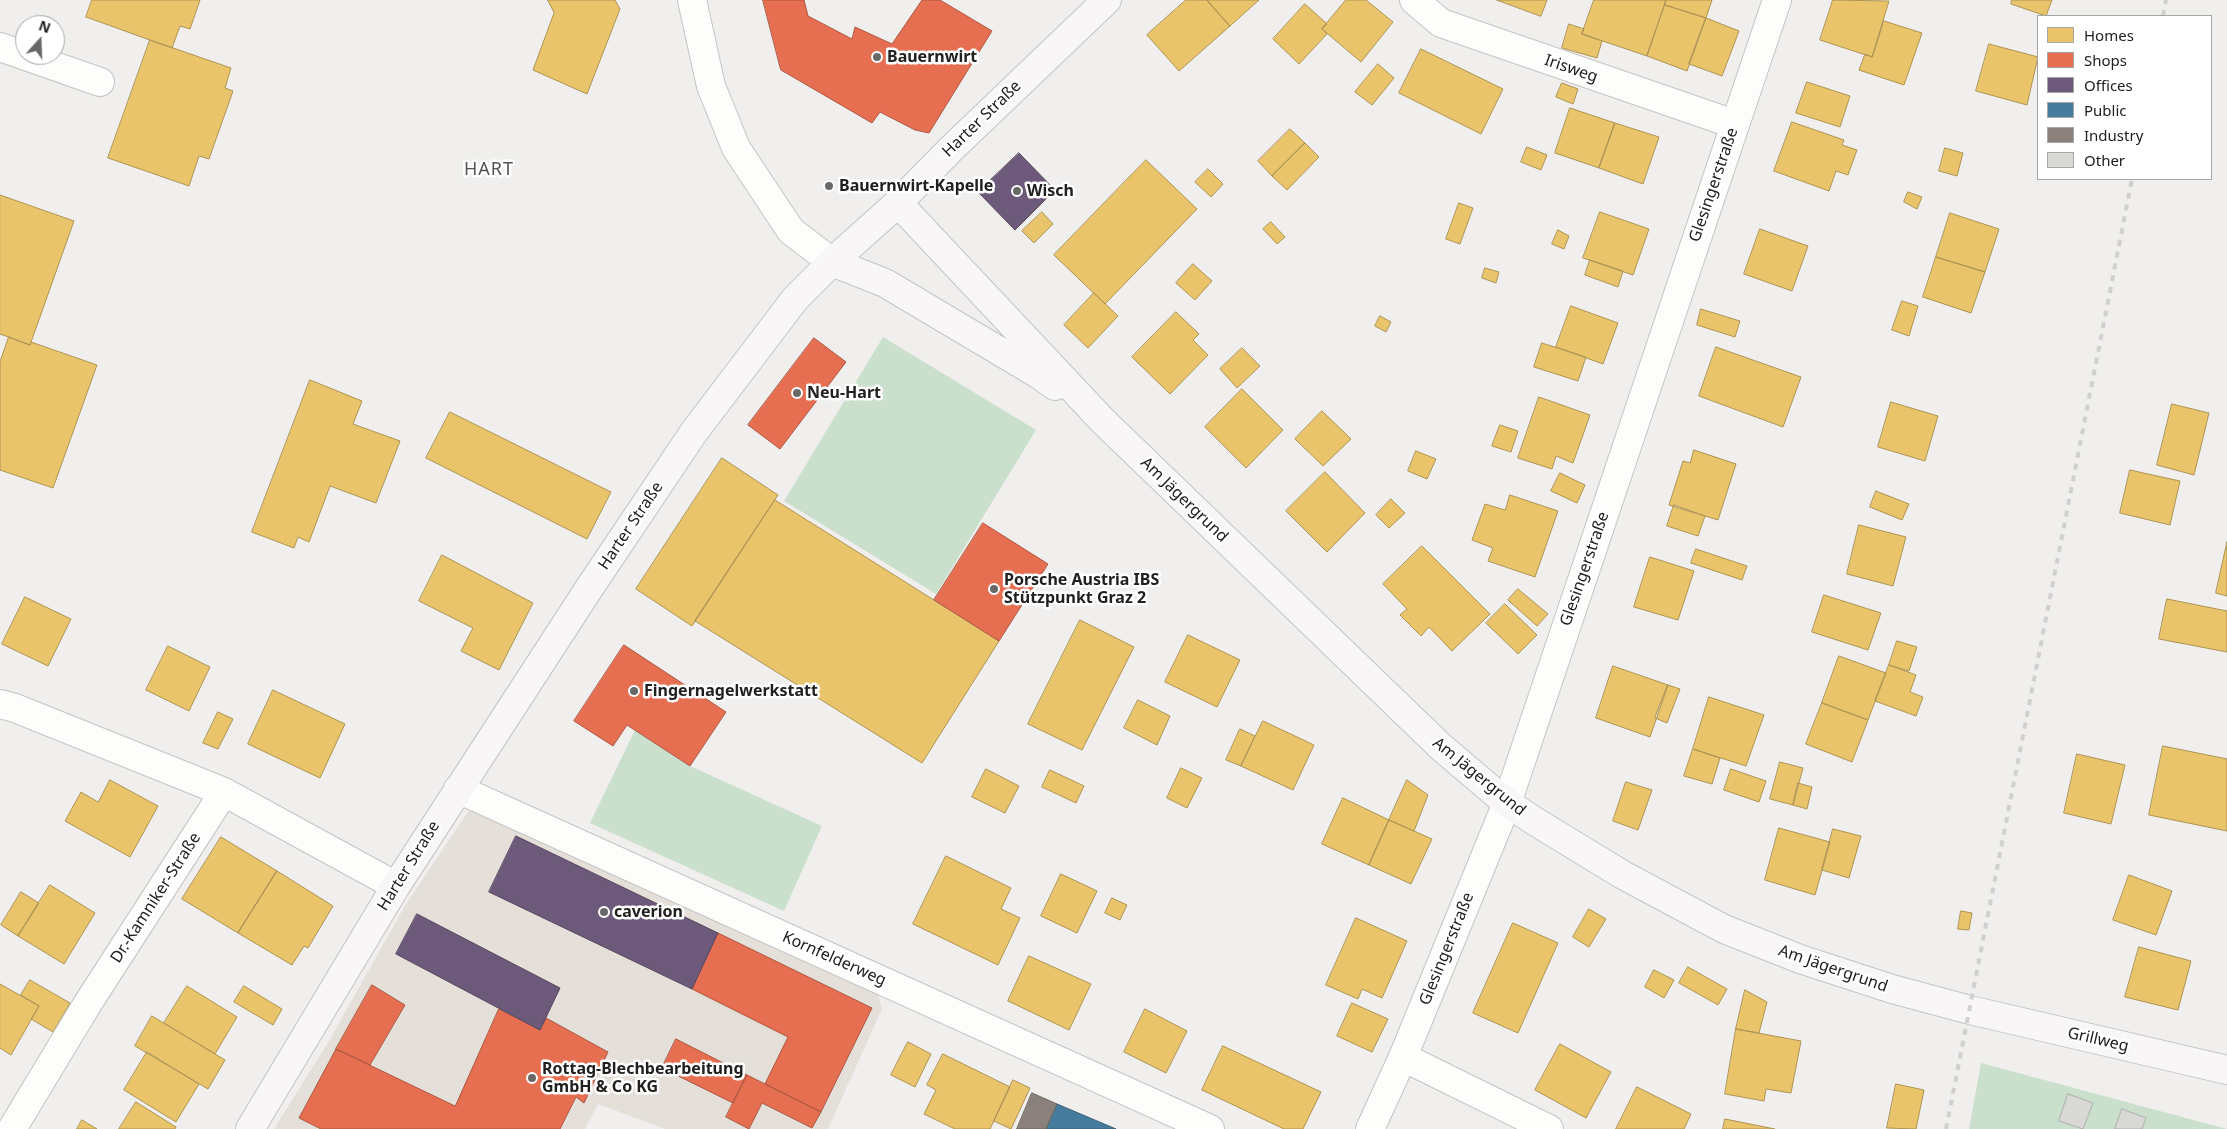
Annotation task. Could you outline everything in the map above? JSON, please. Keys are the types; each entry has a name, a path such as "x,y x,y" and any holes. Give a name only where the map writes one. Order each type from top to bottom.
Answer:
{"main road":[{"name":"Harter Straße","path":"250,1129 396,886 694,432 795,299 832,262 898,203 972,128 1107,0"},
{"name":"Am Jägergrund","path":"898,203 1103,421 1441,747 1506,803 1623,875 1724,929 1800,959 1892,989 1970,1010"},
{"name":"Am Jägergrund","path":"832,262 885,283 1038,374 1103,421"},
{"name":"Grillweg","path":"1970,1010 2227,1070"}],"street":[{"name":"Am Jägergrund","path":"692,0 711,86 736,148 791,231 832,262"},
{"name":"Irisweg","path":"1414,0 1441,23 1734,124"},
{"name":"Glesingerstraße","path":"1370,1129 1403,1057 1506,803 1777,0"},
{"path":"0,47 100,82"},
{"path":"0,704 15,708 224,792 396,886"},
{"name":"Kornfelderweg","path":"458,789 1210,1129"},
{"name":"Dr.-Kamniker-Straße","path":"12,1129 88,1003 224,792"},
{"path":"1403,1057 1549,1129"}],"shaded area":[{"path":"470,809 878,994 882,1009 828,1129 665,1129 598,1104 585,1129 274,1129 326,1046 406,904"}],"green space":[{"path":"883,337 1036,430 936,594 784,501"},
{"path":"635,730 690,766 822,826 784,911 590,823"},
{"path":"1981,1063 2227,1129 1969,1129"}],"building: Homes":[{"path":"92,0 200,0 190,29 180,26 172,48 86,17"},
{"path":"548,0 615,0 620,9 587,94 533,70 554,13"},
{"path":"1186,0 1207,0 1230,26 1179,71 1147,35"},
{"path":"1207,0 1259,0 1230,26"},
{"path":"1346,0 1366,0 1393,22 1361,62 1322,29"},
{"path":"1497,0 1547,0 1541,16"},
{"path":"1594,0 1666,0 1647,56 1582,34"},
{"path":"1666,0 1712,0 1706,18 1665,5"},
{"path":"1833,0 1889,1 1872,57 1820,40"},
{"path":"2012,0 2052,0 2046,15 2011,4"},
{"path":"1305,4 1327,24 1322,29 1327,34 1299,64 1273,39"},
{"path":"1665,5 1706,18 1687,71 1647,56"},
{"path":"1706,18 1739,31 1722,76 1689,64"},
{"path":"1884,21 1922,33 1904,85 1859,70 1865,54 1872,57"},
{"path":"1569,24 1584,29 1582,34 1602,41 1597,58 1562,48"},
{"path":"150,40 231,68 225,88 233,91 209,159 199,156 189,186 108,158"},
{"path":"1989,44 2037,57 2027,105 1976,91"},
{"path":"1421,49 1503,89 1481,134 1399,93"},
{"path":"1378,64 1394,78 1372,105 1355,92"},
{"path":"1807,82 1850,96 1840,127 1796,113"},
{"path":"1562,83 1578,89 1573,104 1556,97"},
{"path":"1570,108 1615,123 1599,168 1555,153"},
{"path":"1792,122 1844,140 1842,145 1857,150 1848,175 1836,171 1829,191 1774,171"},
{"path":"1615,123 1659,137 1643,184 1599,168"},
{"path":"1290,129 1305,143 1272,176 1258,161"},
{"path":"1305,143 1319,157 1287,190 1272,176"},
{"path":"1527,147 1547,155 1541,170 1521,162"},
{"path":"1945,148 1963,153 1957,176 1939,171"},
{"path":"1146,160 1197,209 1105,304 1054,255"},
{"path":"1208,169 1223,184 1211,197 1195,182"},
{"path":"1908,192 1922,197 1917,209 1904,202"},
{"path":"0,195 74,221 30,345 0,334"},
{"path":"1459,203 1473,208 1460,244 1446,239"},
{"path":"1042,212 1053,224 1034,243 1022,231"},
{"path":"1600,212 1649,229 1633,275 1583,258"},
{"path":"1950,213 1999,229 1985,272 1936,257"},
{"path":"1271,222 1285,237 1277,244 1263,229"},
{"path":"1760,229 1808,246 1792,291 1744,274"},
{"path":"1558,230 1569,236 1564,249 1552,244"},
{"path":"1936,257 1985,272 1971,313 1923,297"},
{"path":"1590,260 1623,271 1618,287 1585,275"},
{"path":"1193,264 1212,281 1195,300 1176,283"},
{"path":"1485,268 1499,272 1496,283 1482,278"},
{"path":"1094,293 1118,316 1088,348 1064,325"},
{"path":"1902,301 1918,306 1909,336 1892,330"},
{"path":"1571,306 1618,323 1603,364 1556,347"},
{"path":"1701,309 1740,321 1735,337 1697,325"},
{"path":"1176,312 1199,334 1193,340 1208,355 1170,394 1132,357"},
{"path":"1380,316 1391,322 1386,332 1375,326"},
{"path":"9,337 30,345 31,342 97,365 53,488 0,470 0,362"},
{"path":"1542,343 1586,357 1578,381 1534,367"},
{"path":"1716,347 1801,377 1783,427 1699,396"},
{"path":"1242,348 1260,366 1237,388 1220,369"},
{"path":"310,380 362,401 353,424 400,441 376,503 330,486 309,542 298,537 294,548 252,532"},
{"path":"1242,389 1283,430 1246,468 1205,427"},
{"path":"1539,397 1590,415 1573,463 1556,456 1552,469 1518,458"},
{"path":"1891,402 1938,416 1925,461 1878,447"},
{"path":"2172,404 2209,413 2194,475 2157,465"},
{"path":"1322,411 1351,439 1323,466 1295,439"},
{"path":"450,412 611,492 587,539 426,458"},
{"path":"1500,425 1518,431 1511,452 1492,446"},
{"path":"1694,450 1736,464 1718,520 1669,505 1683,461 1690,463"},
{"path":"1416,451 1436,459 1427,479 1408,471"},
{"path":"722,458 778,495 692,626 636,589"},
{"path":"2130,470 2180,481 2170,525 2120,513"},
{"path":"1325,472 1365,513 1327,552 1286,511"},
{"path":"1560,473 1585,485 1577,503 1551,491"},
{"path":"1876,491 1909,504 1902,520 1870,507"},
{"path":"1510,495 1558,511 1535,577 1488,561 1493,548 1472,540 1485,504 1505,510"},
{"path":"1391,499 1405,513 1389,528 1376,515"},
{"path":"775,500 999,641 922,763 695,621"},
{"path":"1674,505 1705,516 1698,536 1667,526"},
{"path":"1859,525 1906,537 1893,586 1847,574"},
{"path":"2227,542 2227,596 2216,593"},
{"path":"1422,546 1490,614 1452,651 1429,627 1421,636 1400,615 1407,609 1383,584"},
{"path":"1696,549 1747,566 1742,580 1691,563"},
{"path":"442,555 533,603 499,670 461,651 473,628 419,601"},
{"path":"1650,557 1694,571 1678,620 1634,607"},
{"path":"1518,589 1548,614 1537,626 1508,600"},
{"path":"1824,595 1881,613 1868,650 1812,632"},
{"path":"25,597 71,619 48,666 2,644"},
{"path":"2167,599 2227,611 2227,652 2159,639"},
{"path":"1505,604 1537,635 1518,654 1486,623"},
{"path":"1080,620 1134,647 1082,750 1028,724"},
{"path":"1188,635 1240,660 1217,707 1165,682"},
{"path":"1897,641 1917,647 1909,671 1889,665"},
{"path":"168,646 210,667 189,711 146,690"},
{"path":"1839,656 1886,673 1868,720 1822,703"},
{"path":"1889,665 1916,675 1910,692 1923,697 1916,716 1875,701"},
{"path":"1613,666 1668,685 1650,737 1596,718"},
{"path":"1668,685 1680,689 1667,723 1655,718"},
{"path":"273,690 345,724 320,778 248,744"},
{"path":"1709,697 1764,715 1746,766 1693,749"},
{"path":"1138,700 1170,716 1157,745 1124,728"},
{"path":"1822,703 1868,720 1852,762 1806,744"},
{"path":"218,712 233,719 218,749 203,743"},
{"path":"1263,721 1314,745 1293,790 1241,766"},
{"path":"1240,729 1255,736 1241,766 1226,760"},
{"path":"2163,746 2227,759 2227,831 2149,815"},
{"path":"1693,749 1720,758 1712,784 1684,776"},
{"path":"2077,754 2125,765 2111,824 2064,813"},
{"path":"1780,762 1803,768 1793,805 1770,799"},
{"path":"1181,768 1202,778 1187,808 1167,798"},
{"path":"986,769 1019,786 1005,813 972,797"},
{"path":"1731,769 1766,781 1759,802 1724,790"},
{"path":"1050,770 1084,786 1076,803 1042,787"},
{"path":"110,780 158,806 130,857 65,821 81,792 98,802"},
{"path":"1407,780 1428,795 1414,831 1389,820"},
{"path":"1626,782 1652,790 1638,830 1613,821"},
{"path":"1798,783 1812,787 1807,809 1793,805"},
{"path":"1343,798 1389,820 1369,865 1322,844"},
{"path":"1389,820 1432,839 1411,884 1369,865"},
{"path":"1779,828 1830,842 1815,895 1765,880"},
{"path":"1833,829 1861,836 1849,878 1822,870"},
{"path":"221,837 277,871 238,933 182,899"},
{"path":"946,856 1011,888 1001,909 1020,918 998,965 913,924"},
{"path":"277,871 333,906 308,948 304,946 292,965 238,933"},
{"path":"1061,874 1097,891 1077,933 1041,916"},
{"path":"2129,875 2172,891 2156,935 2113,920"},
{"path":"50,885 95,913 64,964 18,936"},
{"path":"21,892 39,903 18,936 1,925"},
{"path":"1112,898 1127,905 1120,920 1105,913"},
{"path":"1589,909 1606,919 1589,947 1573,937"},
{"path":"1961,911 1972,913 1969,930 1958,929"},
{"path":"1356,918 1407,941 1382,998 1362,989 1358,999 1326,985"},
{"path":"1513,923 1558,943 1518,1033 1473,1013"},
{"path":"2139,947 2191,961 2178,1010 2125,997"},
{"path":"1029,956 1091,984 1069,1030 1008,1001"},
{"path":"1688,967 1727,989 1718,1005 1679,983"},
{"path":"1654,970 1674,980 1664,998 1645,987"},
{"path":"30,980 70,1003 53,1032 31,1019 39,1006 21,995"},
{"path":"0,984 39,1006 11,1055 0,1048"},
{"path":"187,986 237,1017 215,1054 164,1023"},
{"path":"244,986 282,1009 273,1025 234,1002"},
{"path":"1745,990 1767,1002 1759,1033 1736,1029"},
{"path":"1352,1003 1388,1019 1372,1052 1337,1036"},
{"path":"1145,1009 1187,1031 1166,1073 1124,1052"},
{"path":"152,1016 225,1060 208,1089 135,1046"},
{"path":"1736,1029 1801,1041 1791,1093 1766,1089 1764,1101 1725,1094"},
{"path":"908,1042 931,1054 915,1087 891,1075"},
{"path":"1560,1044 1611,1072 1586,1118 1535,1090"},
{"path":"1223,1046 1321,1092 1303,1129 1284,1129 1202,1090"},
{"path":"147,1052 199,1084 176,1122 124,1090"},
{"path":"943,1054 1010,1087 990,1129 955,1129 924,1114 936,1090 927,1085"},
{"path":"1013,1080 1030,1088 1011,1129 994,1121"},
{"path":"1896,1084 1924,1090 1916,1129 1887,1128"},
{"path":"1637,1087 1691,1114 1684,1129 1616,1129"},
{"path":"136,1102 176,1127 175,1129 119,1129"},
{"path":"1725,1119 1775,1129 1723,1129"},
{"path":"82,1120 97,1129 77,1129"}],"building: Shops":[{"name":"Bauernwirt","path":"763,0 804,0 808,16 852,39 855,27 892,44 922,0 940,0 992,31 929,133 915,130 880,112 872,123 781,70"},
{"name":"Neu-Hart","path":"814,338 846,362 780,449 748,425"},
{"path":"983,523 1048,564 999,641 934,600"},
{"path":"624,645 726,712 690,766 627,725 613,746 574,721"},
{"path":"718,933 872,1008 821,1112 765,1084 788,1037 692,989"},
{"path":"372,985 405,1005 370,1065 336,1049"},
{"name":"Rottag-Blechbearbeitung GmbH & Co KG","path":"499,1009 540,1030 546,1018 608,1052 584,1103 576,1097 560,1129 321,1129 299,1118 336,1049 455,1106"},
{"path":"676,1039 747,1075 733,1103 662,1068"},
{"path":"747,1075 821,1112 812,1128 762,1103 749,1129 726,1117"}],"building: Offices":[{"name":"Wisch","path":"1019,153 1055,190 1015,230 978,192"},
{"name":"caverion","path":"516,836 718,933 692,989 489,892"},
{"name":"Rottag-Blechbearbeitung GmbH & Co KG","path":"417,914 560,988 540,1030 396,954"}],"building: Public":[{"path":"1057,1104 1116,1129 1046,1129"}],"building: Industry":[{"path":"1032,1093 1057,1104 1046,1129 1017,1129"}],"building: Other":[{"path":"2068,1094 2093,1103 2083,1129 2059,1121"},
{"path":"2122,1109 2146,1118 2142,1129 2115,1129"}],"railway":[{"path":"2163,15 2166,0"},
{"path":"1946,1129 2132,180"}],"place":[{"name":"Bauernwirt","path":"877,57"},
{"name":"Bauernwirt-Kapelle","path":"829,186"},
{"name":"Wisch","path":"1017,191"},
{"name":"Neu-Hart","path":"797,393"},
{"name":"Porsche Austria IBS Stützpunkt Graz 2","path":"994,589"},
{"name":"Fingernagelwerkstatt","path":"634,691"},
{"name":"caverion","path":"604,912"},
{"name":"Rottag-Blechbearbeitung GmbH & Co KG","path":"532,1078"}],"district":[{"name":"HART","path":"489,170"}]}
